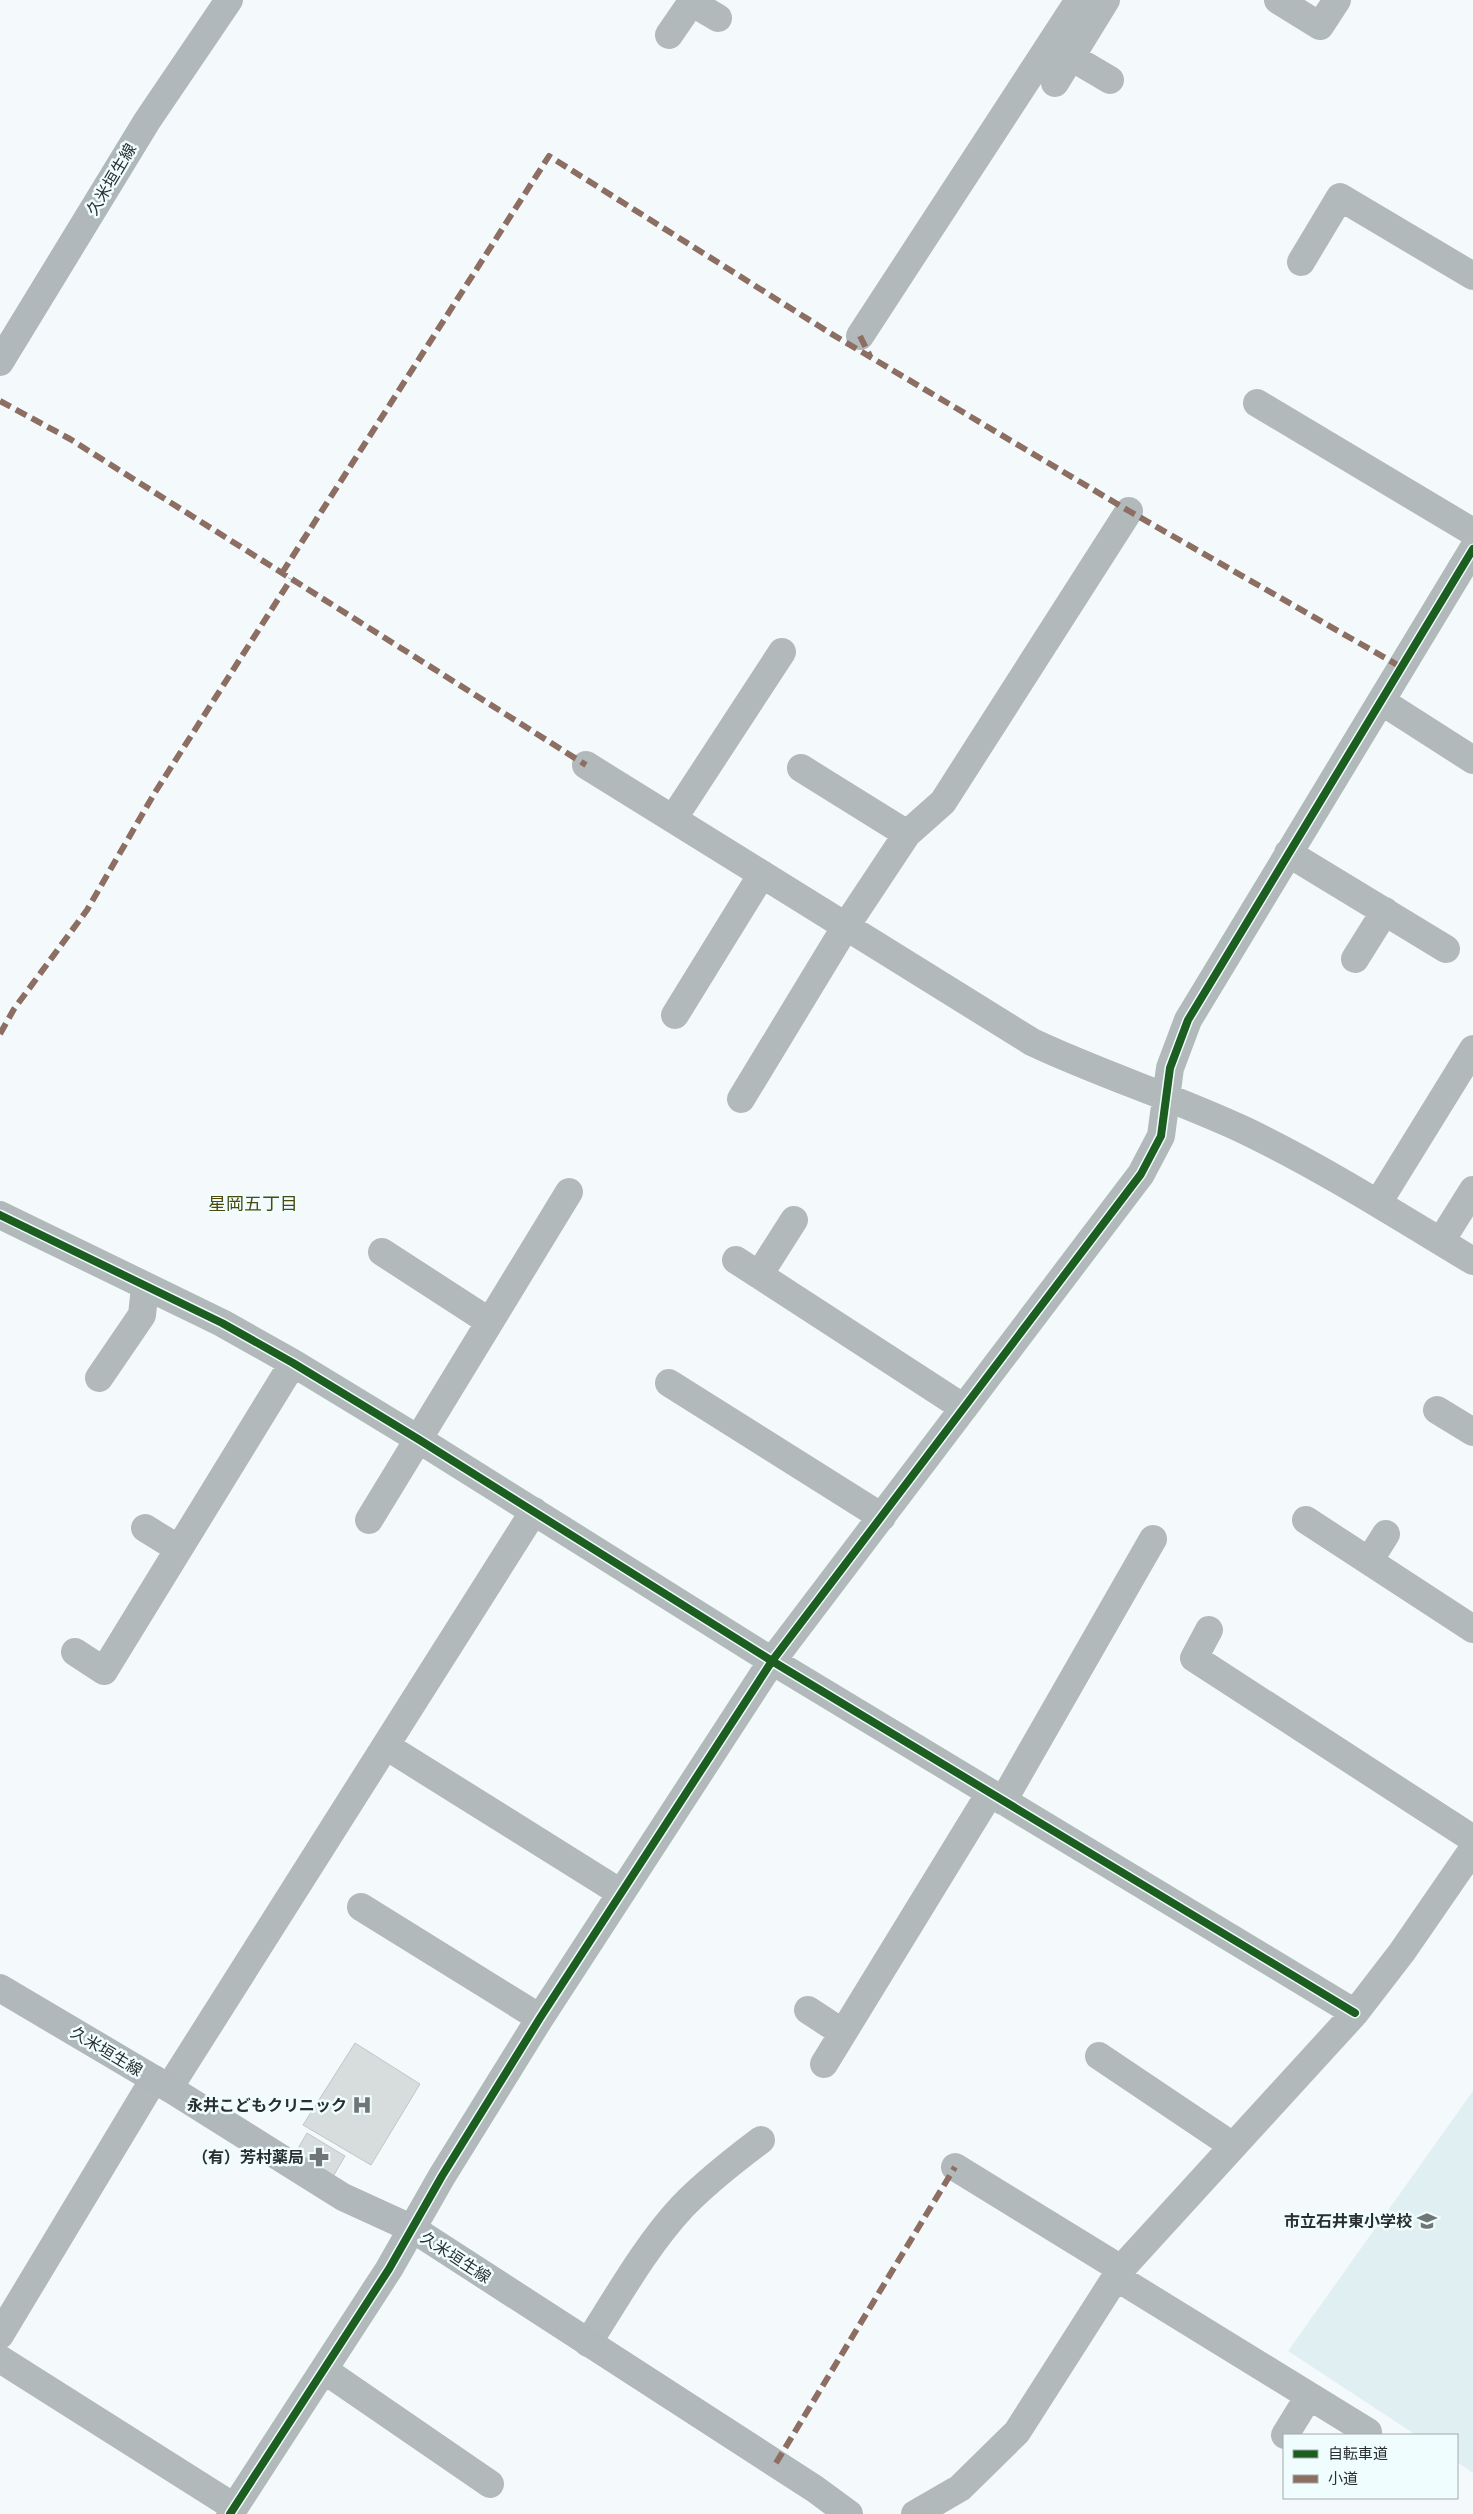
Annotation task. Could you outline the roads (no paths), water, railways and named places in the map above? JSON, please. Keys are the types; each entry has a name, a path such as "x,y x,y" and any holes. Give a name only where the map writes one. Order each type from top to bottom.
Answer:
{"main road":[{"name":"久米垣生線","path":"0,362 147,121 229,0"},
{"name":"久米垣生線","path":"0,1988 161,2083 343,2197 413,2229 815,2489 849,2514"}],"street":[{"path":"860,336 1079,0"},
{"path":"1055,83 1106,0"},
{"path":"1278,0 1320,26 1337,0"},
{"path":"669,35 692,1 718,18"},
{"path":"1071,57 1110,80"},
{"path":"1301,262 1340,197 1473,276"},
{"path":"0,2358 232,2511 413,2229 442,2176 540,2018 772,1661 1141,1174 1161,1136 1168,1097 1170,1068 1188,1020 1381,702 1473,546 1257,403"},
{"path":"741,1099 846,926 907,834 943,802 1129,511"},
{"path":"673,819 782,652"},
{"path":"1381,702 1473,760"},
{"path":"586,765 1032,1042 1083,1066 1168,1097 1301,1158 1473,1261"},
{"path":"801,768 907,834"},
{"path":"1288,853 1446,949"},
{"path":"675,1015 762,874"},
{"path":"1355,959 1385,911"},
{"path":"1378,1203 1473,1049"},
{"path":"1441,1242 1473,1190"},
{"path":"368,1520 569,1192"},
{"path":"0,1215 222,1323 293,1363 534,1511 772,1661 1355,2013"},
{"path":"759,1275 794,1220"},
{"path":"382,1252 490,1322"},
{"path":"736,1260 964,1408"},
{"path":"99,1378 142,1315 145,1287"},
{"path":"75,1652 104,1671 293,1363"},
{"path":"669,1383 882,1517"},
{"path":"1437,1410 1473,1432"},
{"path":"0,2335 161,2083 386,1746 534,1511"},
{"path":"1306,1520 1473,1629"},
{"path":"145,1528 179,1550"},
{"path":"1369,1561 1386,1534"},
{"path":"824,2064 997,1797 1153,1539"},
{"path":"1210,1630 1194,1658 1473,1839"},
{"path":"386,1746 621,1893"},
{"path":"915,2514 960,2488 1017,2432 1118,2273 1355,2013 1402,1952 1473,1849"},
{"path":"361,1907 540,2018"},
{"path":"808,2010 843,2033"},
{"path":"1098,2056 1233,2146"},
{"path":"588,2343 653,2242 681,2208 712,2177 761,2140"},
{"path":"955,2167 1309,2396 1368,2432"},
{"path":"324,2370 490,2484"},
{"path":"1286,2434 1309,2396"}],"place":[{"name":"永井こどもクリニック","path":"362,2105"},
{"name":"（有）芳村薬局","path":"319,2157"},
{"name":"市立石井東小学校","path":"1427,2221"}],"district":[{"name":"星岡五丁目","path":"253,1204"}]}
